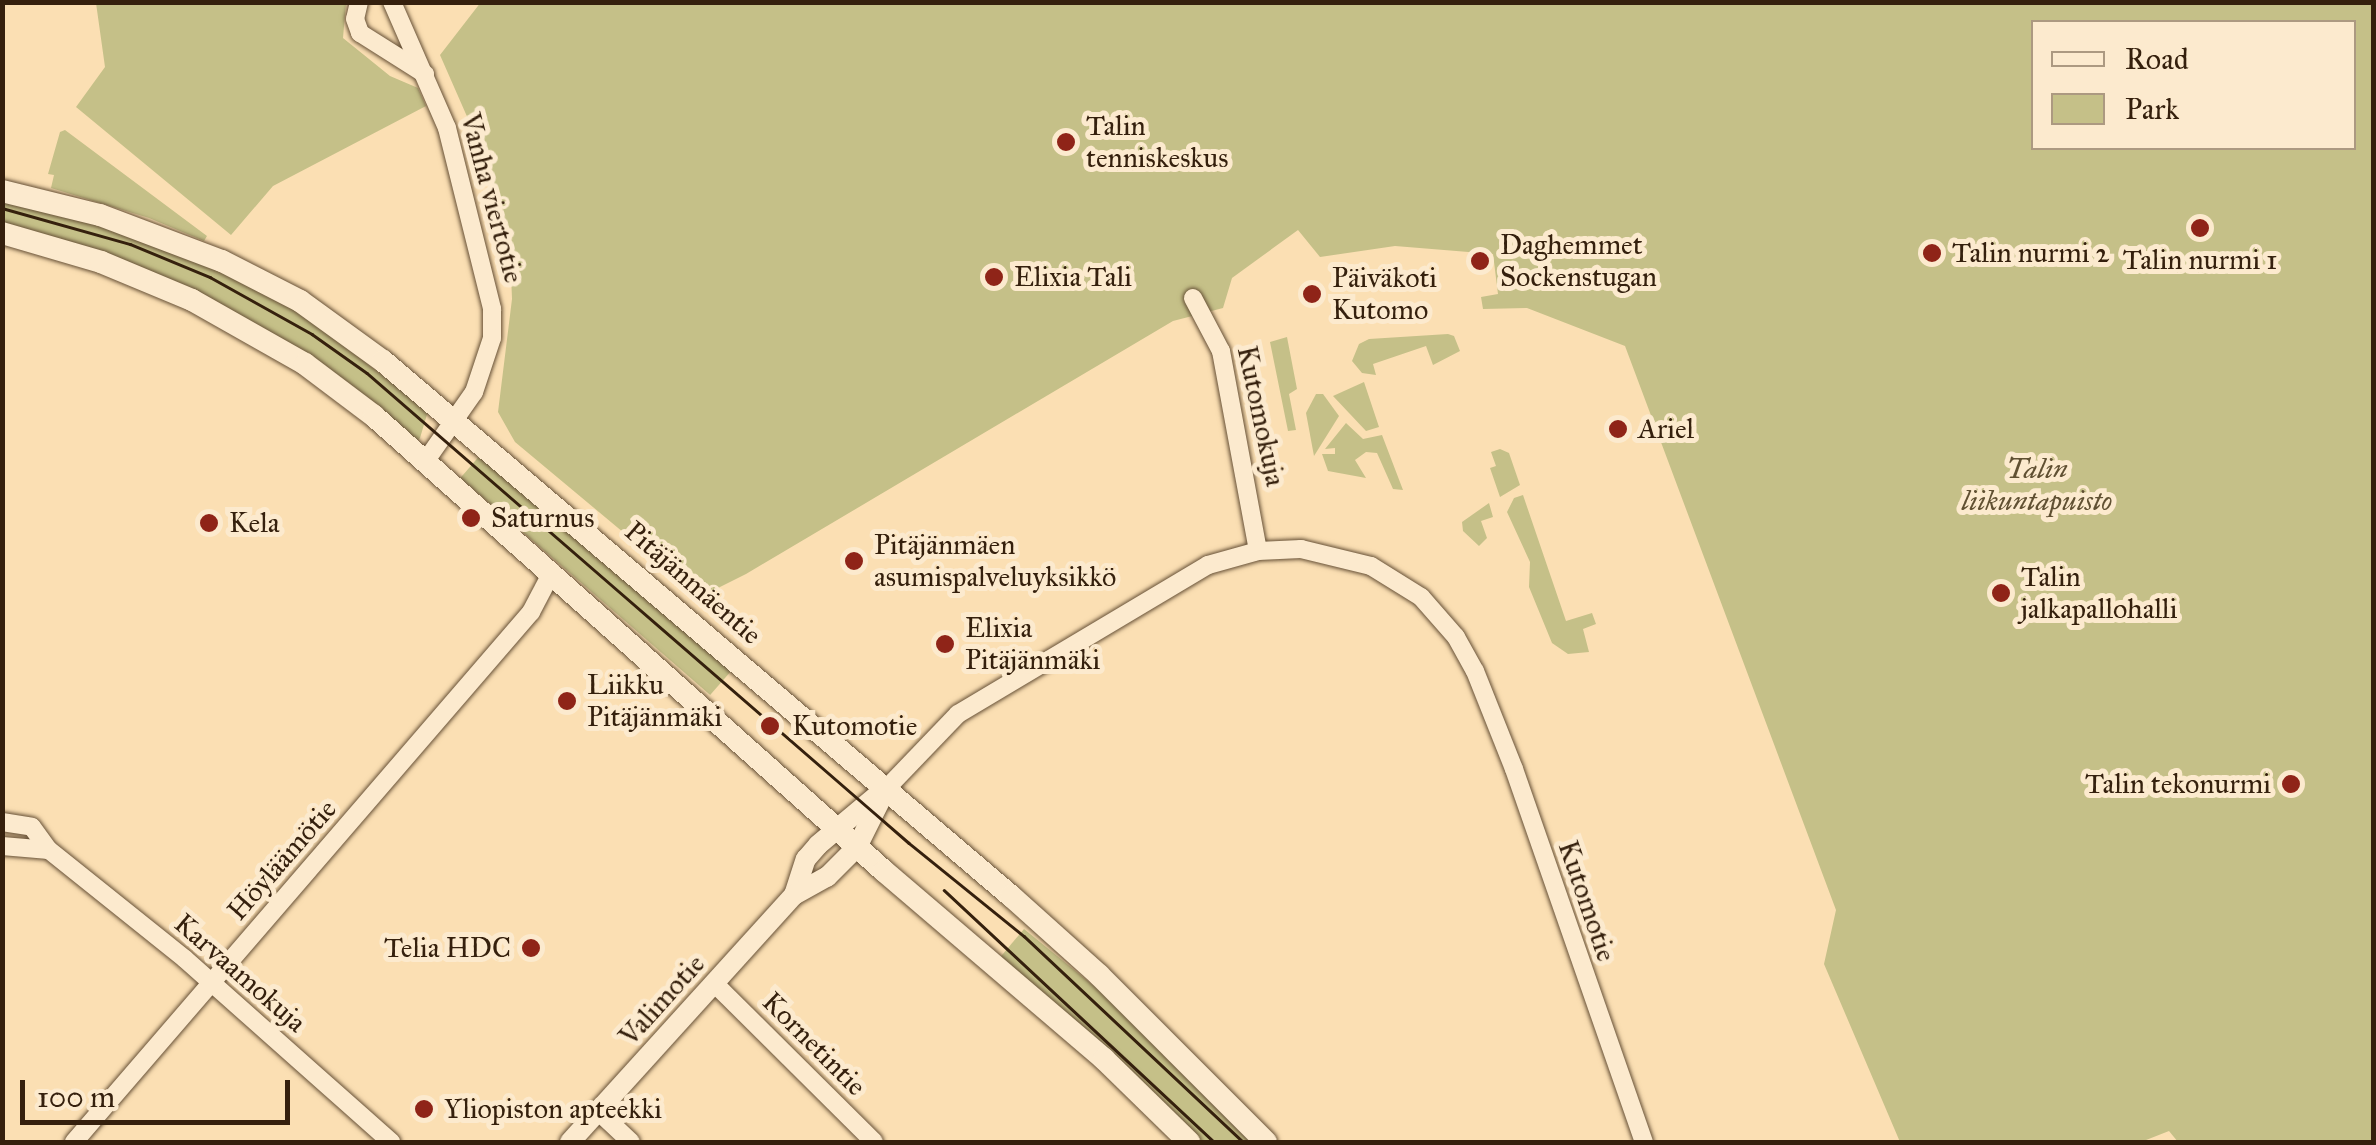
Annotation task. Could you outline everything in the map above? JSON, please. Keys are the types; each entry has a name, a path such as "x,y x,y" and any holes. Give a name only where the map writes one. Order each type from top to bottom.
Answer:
{"main road":[{"name":"Pitäjänmäentie","path":"2,191 143,229 247,273 334,324 456,421 1100,975 1266,1142"},
{"path":"2,233 101,262 222,315 305,364 426,459 857,846 1104,1059 1190,1142"}],"street":[{"path":"359,2 355,19 360,34 426,74"},
{"name":"Vanha viertotie","path":"392,2 426,74 461,171 492,309 485,364 456,421 426,459"},
{"name":"Kutomokuja","path":"1193,298 1221,351 1258,551"},
{"name":"Kutomotie","path":"886,788 958,714 1224,558 1258,551 1323,552 1371,566 1421,598 1456,638 1496,722 1644,1142"},
{"name":"Höyläämötie","path":"74,1142 530,612 552,572"},
{"name":"Höyläämötie","path":"530,612 570,589"},
{"name":"Valimotie","path":"794,895 806,859 835,826 886,788"},
{"name":"Valimotie","path":"570,1142 794,895 827,877 857,846 886,788"},
{"name":"Karvaamokuja","path":"2,822 32,827 49,850 211,984 391,1142"},
{"path":"2,846 49,850"},
{"name":"Kornetintie","path":"715,984 874,1142"},
{"path":"598,1111 632,1142"}],"green space":[{"name":"Talin liikuntapuisto","path":"481,2 2373,3 2373,1142 2178,1142 2169,1131 2141,1142 1900,1142 1824,964 1836,910 1625,346 1527,308 1483,309 1481,297 1498,294 1493,254 1395,246 1320,257 1298,230 1232,278 1223,308 1173,321 746,574 708,593 696,593 515,442 498,412 512,299 511,274 476,137 440,55"},
{"path":"96,3 346,3 343,38 390,76 418,88 426,106 273,186 231,235 76,107 105,67"},
{"path":"65,130 207,236 204,241 149,218 51,188 54,175 48,174 60,132"},
{"path":"3,201 80,217 192,256 306,316 428,411 420,438 417,441 334,377 3,225"},
{"path":"1454,336 1460,351 1433,365 1426,346 1373,364 1376,375 1362,373 1352,361 1359,344 1369,339"},
{"path":"1287,337 1297,389 1289,394 1296,430 1288,431 1270,342"},
{"path":"1364,382 1379,427 1366,431 1333,396"},
{"path":"1316,394 1323,394 1339,416 1314,456 1306,413"},
{"path":"1346,423 1363,439 1382,435 1403,490 1393,489 1377,453 1366,452 1355,460 1366,478 1328,471 1322,454 1335,454 1335,448 1325,449"},
{"path":"1500,449 1509,453 1520,485 1500,497 1490,468 1496,466 1491,452"},
{"path":"482,453 732,670 710,695 460,478"},
{"path":"1523,495 1566,621 1592,613 1596,624 1583,629 1589,652 1568,654 1552,643 1529,587 1530,562 1507,512 1514,498"},
{"path":"1489,503 1493,517 1481,521 1487,538 1479,546 1463,531 1462,522"},
{"path":"1024,929 1100,991 1255,1142 1200,1142 997,961"}],"tram line":[{"path":"2,208 130,244 210,277 312,334 367,373 909,843 1024,936 1243,1142"},
{"path":"944,890 1214,1142"}],"place":[{"name":"Talin tenniskeskus","path":"1066,142"},
{"name":"Talin nurmi 1","path":"2200,228"},
{"name":"Talin nurmi 2","path":"1932,253"},
{"name":"Daghemmet Sockenstugan","path":"1480,261"},
{"name":"Elixia Tali","path":"994,277"},
{"name":"Päiväkoti Kutomo","path":"1312,294"},
{"name":"Ariel","path":"1618,429"},
{"name":"Saturnus","path":"471,518"},
{"name":"Kela","path":"209,523"},
{"name":"Pitäjänmäen asumispalveluyksikkö","path":"854,561"},
{"name":"Talin jalkapallohalli","path":"2001,593"},
{"name":"Elixia Pitäjänmäki","path":"945,644"},
{"name":"Liikku Pitäjänmäki","path":"567,701"},
{"name":"Kutomotie","path":"770,726"},
{"name":"Talin tekonurmi","path":"2291,784"},
{"name":"Telia HDC","path":"531,948"},
{"name":"Yliopiston apteekki","path":"424,1109"}]}
